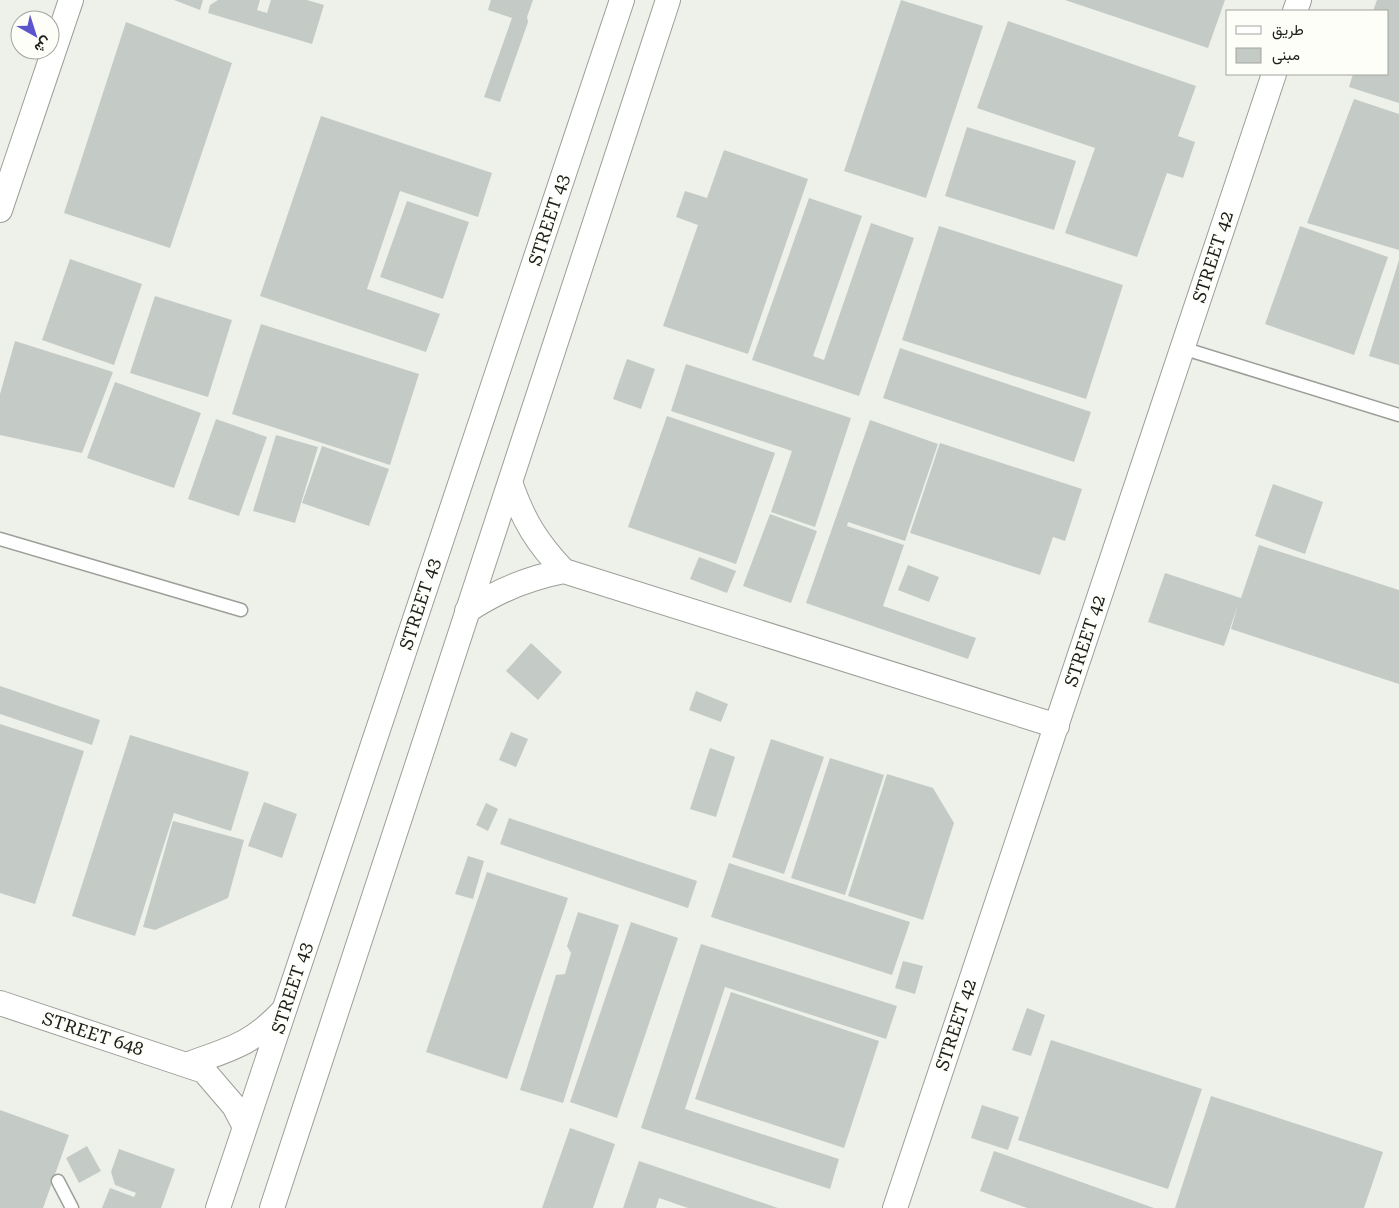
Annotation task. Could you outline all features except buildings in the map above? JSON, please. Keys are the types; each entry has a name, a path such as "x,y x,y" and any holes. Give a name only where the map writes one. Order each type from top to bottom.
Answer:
{"street":[{"path":"0,210 71,0"},
{"name":"STREET 43","path":"218,1208 622,0"},
{"path":"272,1208 668,0"},
{"name":"STREET 42","path":"903,1206 1057,726 1274,75"},
{"path":"510,482 530,530 546,552 564,571"},
{"path":"468,611 490,596 513,585 538,576 564,571 1057,726"},
{"name":"STREET 648","path":"0,1003 204,1071 220,1088 245,1127"},
{"path":"186,1064 242,1045 266,1029 285,1008"}],"lane":[{"path":"1182,348 1399,415"},
{"path":"0,539 241,610"},
{"path":"58,1181 72,1208"}]}
